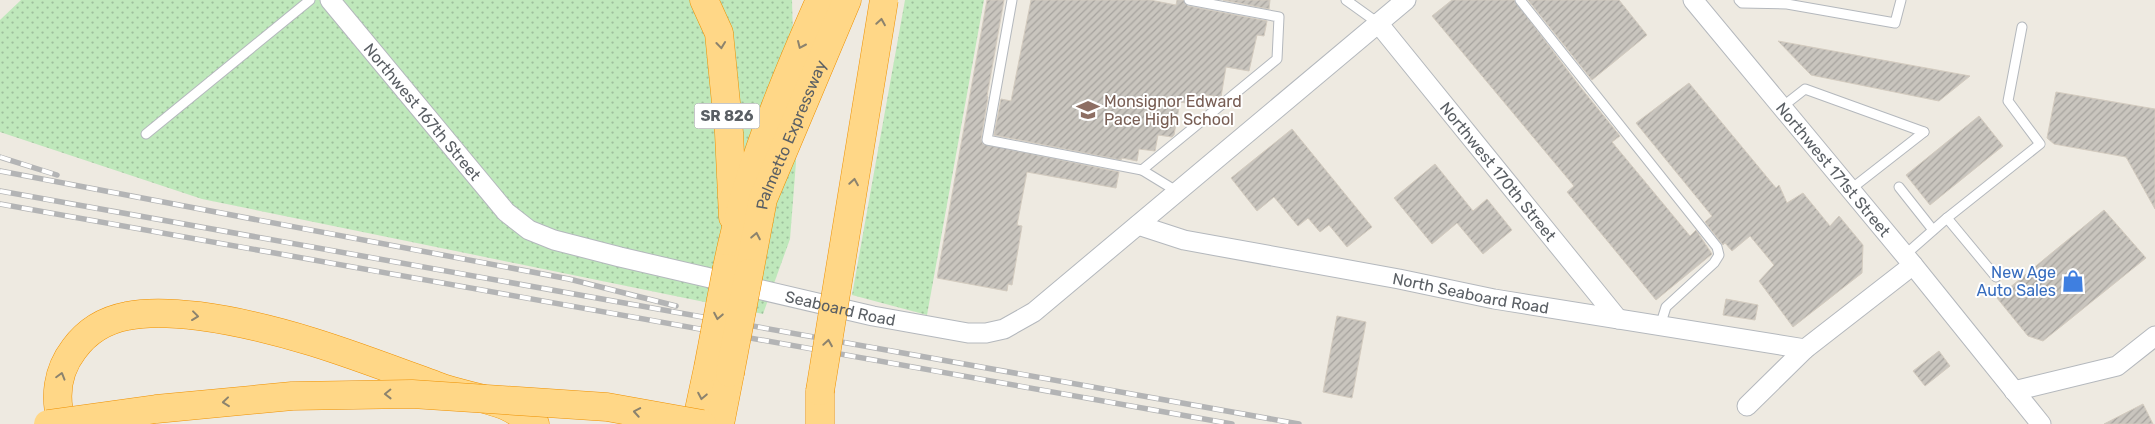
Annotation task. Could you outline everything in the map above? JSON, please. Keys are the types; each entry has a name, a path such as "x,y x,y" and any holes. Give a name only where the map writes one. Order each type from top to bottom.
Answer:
{"highway":[{"name":"SR 826","path":"704,0 719,33 729,133 734,235 738,271 719,370 720,424"},
{"path":"734,235 761,149 792,64 820,0"},
{"name":"Palmetto Expressway","path":"738,271 763,199 847,0"},
{"path":"820,424 820,391 884,0"},
{"path":"62,424 58,384 66,361 77,345 90,332 112,320 127,316 159,313 234,321 284,333 328,346 447,390 509,407 535,424"},
{"name":"SR 826","path":"696,424 719,370"},
{"path":"48,424 156,409 292,396 412,394 607,406 702,424"}],"street":[{"name":"Northwest 167th Street","path":"330,0 490,193 518,222"},
{"name":"Seaboard Road","path":"518,222 529,230 554,240 873,316 968,333 986,333 1004,329 1034,312 1406,0"},
{"name":"Northwest 171st Street","path":"1693,0 1851,189 2041,424"},
{"name":"Northwest 170th Street","path":"1378,23 1618,319"},
{"name":"North Seaboard Road","path":"1138,226 1184,240 1399,279 1494,299 1805,349"},
{"path":"1747,406 1805,349 1909,260"},
{"path":"2014,391 2117,366 2155,336"}],"lane":[{"path":"146,134 310,0"},
{"path":"1012,0 987,140 1142,170 1178,192"},
{"path":"1142,170 1277,59 1279,17 1189,0"},
{"path":"1346,0 1378,23"},
{"path":"1520,0 1717,247 1719,255 1714,263 1666,307 1660,326"},
{"path":"1740,0 1742,4 1788,4 1895,23 1901,0"},
{"path":"1909,260 1933,230 2040,144 2008,101 2022,27"},
{"path":"1782,107 1805,89 1924,132 1851,189"},
{"path":"1899,187 1933,230"},
{"path":"1947,218 1996,277"}],"green space":[{"path":"21,0 792,0 796,162 790,239 763,314 202,199 0,132 0,20"},
{"path":"905,0 984,0 927,315 852,295"}],"building":[{"path":"987,0 1004,0 987,96 981,139 983,144 1119,172 1116,188 1027,172 1017,225 1022,226 1012,285 1008,284 1007,291 937,278"},
{"path":"1031,0 1150,0 1176,5 1177,0 1183,0 1188,6 1267,21 1264,36 1257,35 1249,71 1226,67 1221,97 1205,95 1203,106 1180,102 1174,135 1172,137 1158,135 1155,151 1139,149 1137,161 1122,158 1121,160 994,135 1001,99 1011,101"},
{"path":"1223,0 1270,0 1269,9"},
{"path":"1452,0 1514,0 1620,136 1612,142 1690,236 1696,230 1712,254 1656,300 1567,192 1574,186 1432,16"},
{"path":"1528,0 1619,0 1647,35 1592,80"},
{"path":"1778,41 1970,76 1939,101 1811,75"},
{"path":"1689,83 1776,188 1779,185 1787,203 1803,193 1830,226 1839,216 1863,245 1862,273 1793,327 1759,281 1774,265 1750,236 1732,251 1725,243 1723,245 1705,222 1712,216 1636,123"},
{"path":"2056,92 2155,109 2155,209 2126,157 2054,144 2047,138"},
{"path":"1979,116 2003,146 1930,205 1906,175"},
{"path":"1292,129 1372,227 1347,247 1329,225 1320,232 1308,218 1298,226 1274,197 1257,211 1231,178"},
{"path":"1435,164 1473,211 1487,199 1512,230 1483,254 1457,223 1432,244 1394,198"},
{"path":"2104,210 2146,258 2043,341 2028,336 1997,298"},
{"path":"1726,299 1758,305 1755,320 1723,315"},
{"path":"1337,316 1366,322 1352,398 1323,392"},
{"path":"1939,351 1950,366 1925,386 1913,371"},
{"path":"2143,404 2153,424 2104,424"}],"railway":[{"path":"0,157 57,175"},
{"path":"0,171 569,279 676,306"},
{"path":"0,191 1299,424"},
{"path":"0,204 1232,424"}],"place":[{"name":"Monsignor Edward Pace High School","path":"1088,110"},
{"name":"New Age Auto Sales","path":"2073,281"}]}
